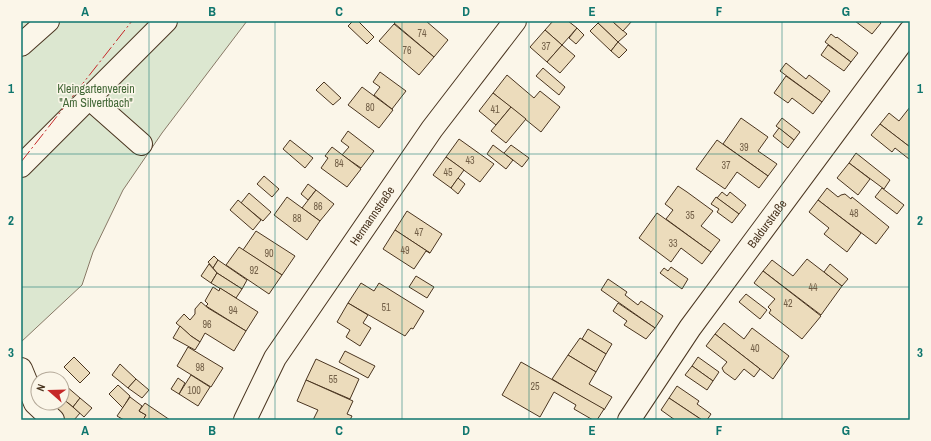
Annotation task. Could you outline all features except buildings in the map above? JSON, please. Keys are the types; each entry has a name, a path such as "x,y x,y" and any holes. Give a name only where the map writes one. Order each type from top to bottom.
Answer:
{"street":[{"path":"21,45 48,21"},
{"path":"21,166 166,21"},
{"name":"Hermannstraße","path":"245,420 275,358 432,129 515,21"},
{"name":"Baldurstraße","path":"629,420 690,328 910,31"},
{"path":"89,98 142,144"},
{"path":"21,369 35,403 53,420"}],"green space":[{"name":"Kleingartenverein \"Am Silvertbach\"","path":"21,21 247,21 162,133 123,190 93,252 82,285 21,342"}],"power":[{"path":"21,162 132,21"}]}
